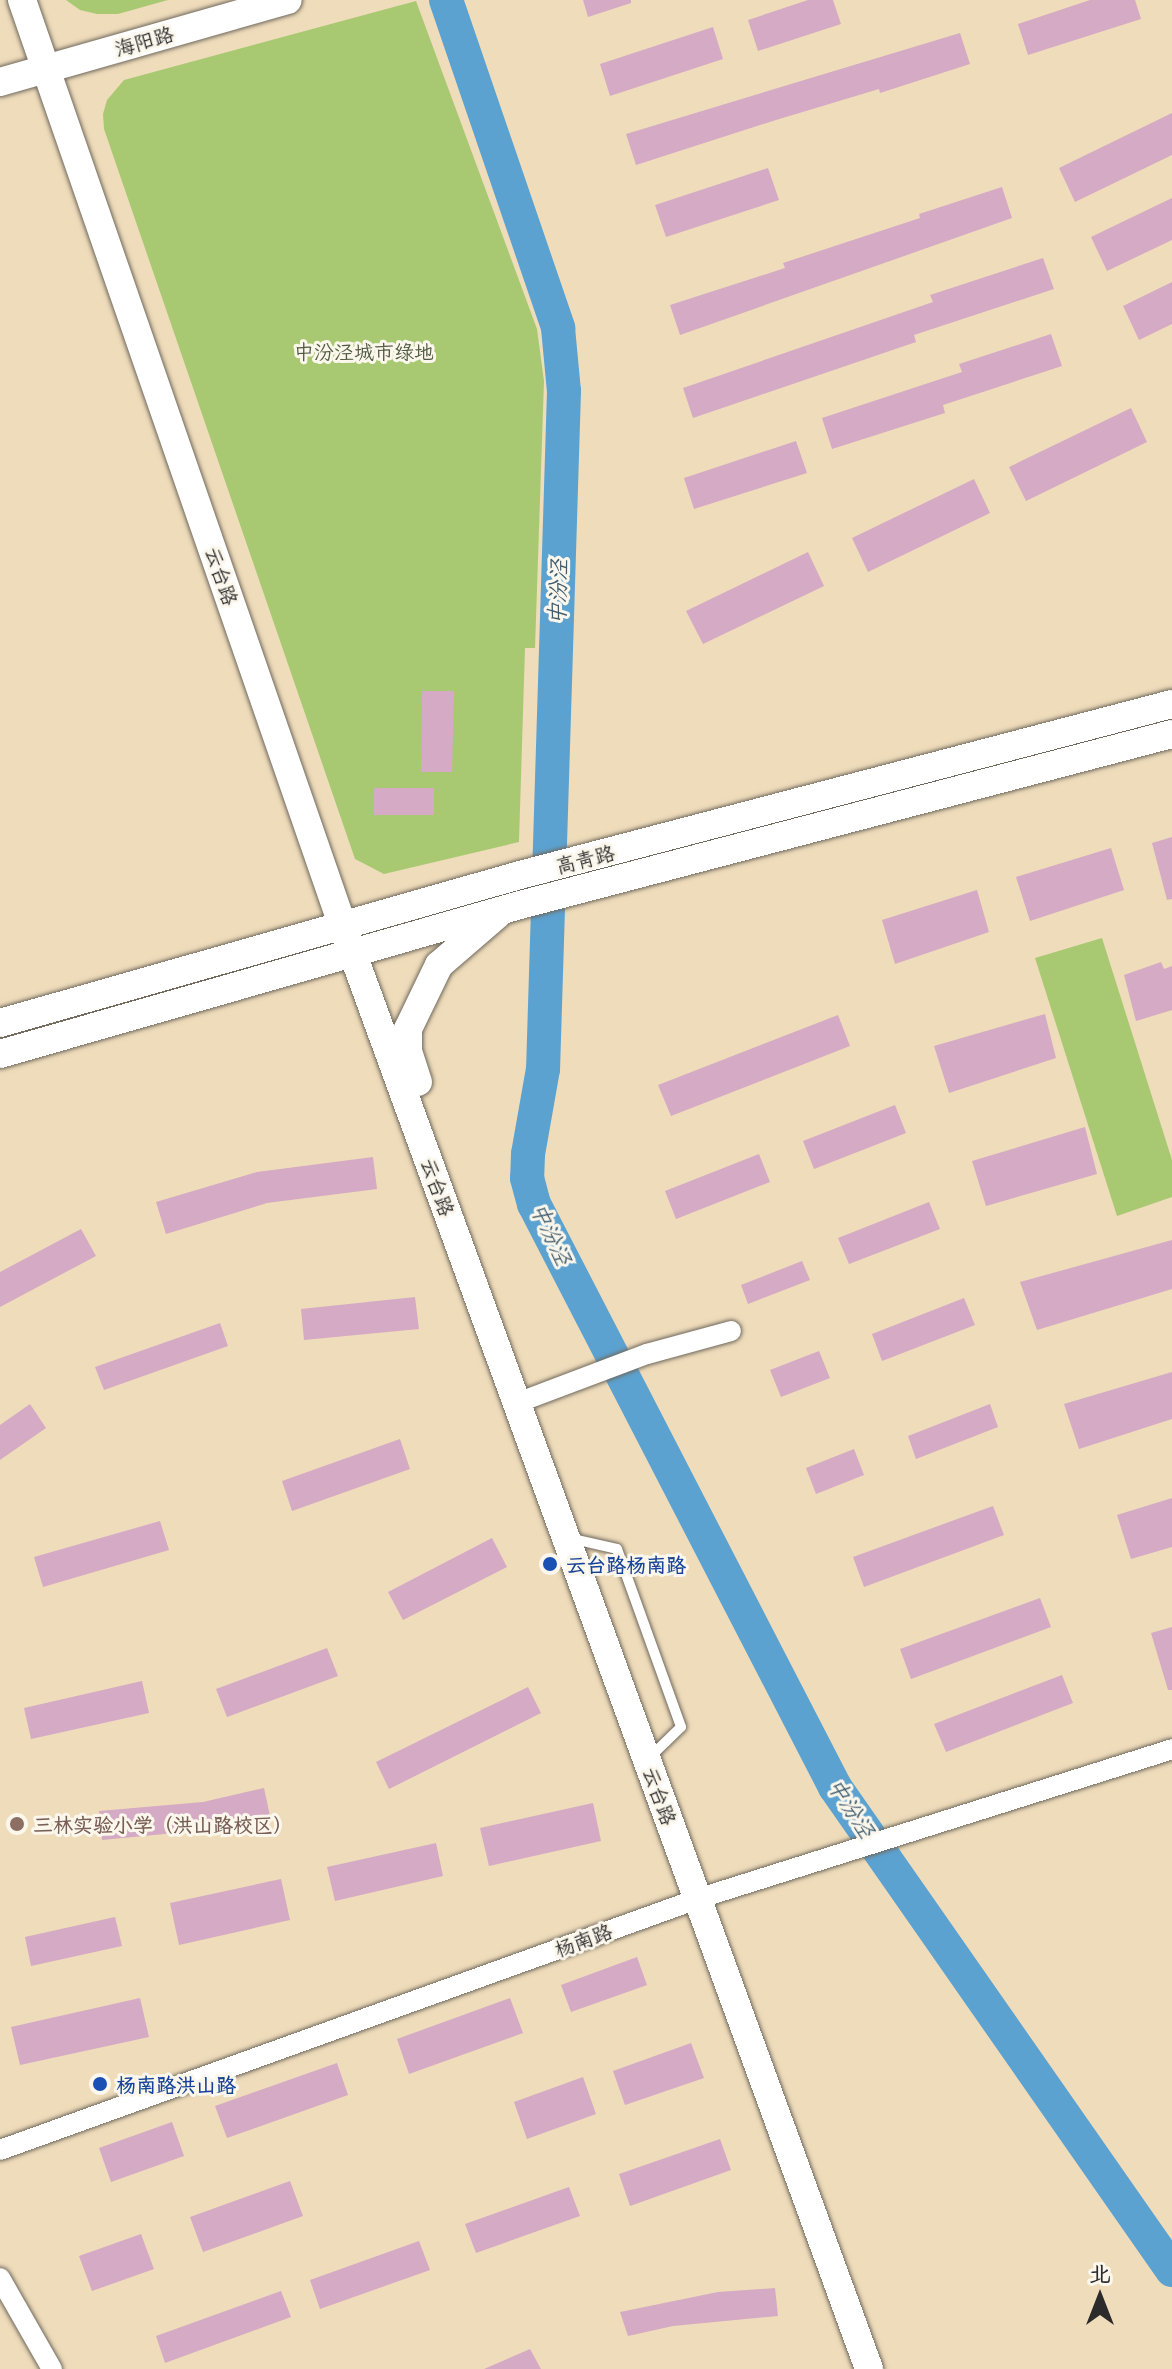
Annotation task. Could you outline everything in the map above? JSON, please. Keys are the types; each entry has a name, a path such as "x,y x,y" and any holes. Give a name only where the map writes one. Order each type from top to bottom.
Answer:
{"street":[{"name":"云台路","path":"22,0 342,924 869,2369"},
{"name":"海阳路","path":"0,82 288,0"},
{"name":"高青路","path":"0,1054 512,907 590,872 1172,704"},
{"name":"高青路","path":"0,1023 520,875 590,872 1172,734"},
{"path":"427,1157 432,1123 408,1051 408,1029 439,965 512,907"},
{"path":"517,1403 647,1354 731,1331"},
{"name":"杨南路","path":"0,2150 697,1899 1172,1749"},
{"path":"0,2278 52,2369"}],"lane":[{"path":"566,1538 617,1549 681,1727 647,1760"}],"green space":[{"path":"66,0 168,0 118,14 97,14 80,10"},
{"name":"中汾泾城市绿地","path":"416,1 537,329 544,381 535,648 525,648 519,842 384,874 355,859 104,129 103,114 107,100 124,80"},
{"path":"1102,938 1172,1160 1172,1197 1117,1216 1035,958"}],"building":[{"path":"583,0 631,0 631,3 588,17"},
{"path":"808,0 833,0 841,24 758,51 748,20"},
{"path":"1090,0 1135,0 1141,19 1028,55 1018,24"},
{"path":"713,27 723,59 610,96 600,64"},
{"path":"960,33 970,64 880,93 879,89 776,120 636,165 626,134"},
{"path":"1172,113 1172,155 1075,202 1059,168"},
{"path":"768,168 779,200 666,237 655,205"},
{"path":"1002,187 1012,218 680,335 670,305 785,268 783,263 920,218 919,214"},
{"path":"1172,198 1172,240 1107,271 1091,237"},
{"path":"1043,258 1054,289 914,335 916,342 693,418 683,388 933,302 930,295"},
{"path":"1172,282 1172,324 1139,340 1123,306"},
{"path":"1051,334 1062,366 943,405 945,413 832,449 822,418 962,372 959,364"},
{"path":"1131,408 1147,442 1026,501 1009,467"},
{"path":"796,441 807,473 694,509 684,478"},
{"path":"974,479 990,513 868,572 852,538"},
{"path":"808,552 824,586 703,644 686,611"},
{"path":"422,691 454,691 452,772 421,772"},
{"path":"374,788 434,788 434,815 374,815"},
{"path":"1172,837 1172,899 1167,900 1152,843"},
{"path":"1111,848 1124,890 1030,921 1016,877"},
{"path":"977,890 989,932 895,964 882,920"},
{"path":"1161,962 1164,969 1172,966 1172,1010 1136,1021 1124,975"},
{"path":"1045,1014 1056,1058 949,1093 934,1046"},
{"path":"838,1015 850,1046 671,1116 658,1085"},
{"path":"895,1105 906,1133 814,1169 803,1141"},
{"path":"1085,1127 1097,1174 986,1206 972,1161"},
{"path":"759,1154 770,1182 676,1219 665,1191"},
{"path":"373,1157 377,1189 267,1203 166,1234 156,1202 257,1172"},
{"path":"929,1202 940,1229 849,1264 838,1238"},
{"path":"81,1229 96,1256 0,1307 0,1272"},
{"path":"1172,1240 1172,1289 1037,1330 1020,1282"},
{"path":"802,1261 810,1280 748,1304 741,1285"},
{"path":"415,1297 419,1329 304,1340 301,1309"},
{"path":"964,1298 975,1325 882,1361 872,1334"},
{"path":"220,1323 228,1346 104,1390 95,1367"},
{"path":"819,1351 830,1378 781,1397 770,1370"},
{"path":"1172,1372 1172,1419 1079,1449 1064,1404"},
{"path":"30,1404 46,1428 0,1460 0,1425"},
{"path":"990,1404 998,1427 916,1459 908,1436"},
{"path":"400,1439 410,1469 292,1511 282,1481"},
{"path":"854,1449 864,1475 816,1494 806,1468"},
{"path":"1172,1498 1172,1547 1131,1559 1117,1515"},
{"path":"993,1506 1004,1535 864,1587 853,1557"},
{"path":"160,1521 169,1550 43,1587 34,1557"},
{"path":"492,1538 507,1567 403,1620 388,1592"},
{"path":"1040,1598 1051,1627 911,1679 900,1649"},
{"path":"1172,1627 1172,1690 1168,1690 1151,1633"},
{"path":"327,1648 338,1676 227,1717 216,1689"},
{"path":"1062,1675 1073,1703 946,1752 934,1724"},
{"path":"142,1681 149,1713 31,1739 24,1708"},
{"path":"528,1687 541,1713 389,1789 376,1762"},
{"path":"264,1788 270,1816 206,1830 102,1840 99,1811 203,1802"},
{"path":"593,1803 601,1841 489,1866 480,1828"},
{"path":"436,1843 443,1876 335,1901 327,1867"},
{"path":"281,1879 290,1920 179,1945 170,1903"},
{"path":"115,1917 122,1946 31,1966 25,1937"},
{"path":"637,1957 647,1985 571,2012 561,1985"},
{"path":"140,1998 149,2037 20,2065 11,2027"},
{"path":"510,1998 523,2033 409,2074 397,2039"},
{"path":"691,2043 704,2078 625,2105 613,2071"},
{"path":"337,2063 348,2095 227,2138 215,2106"},
{"path":"583,2077 596,2114 527,2139 514,2102"},
{"path":"172,2122 184,2156 111,2182 99,2148"},
{"path":"720,2139 731,2170 630,2206 619,2174"},
{"path":"290,2181 303,2216 203,2252 190,2217"},
{"path":"569,2187 580,2216 476,2253 465,2224"},
{"path":"141,2234 154,2269 92,2291 79,2256"},
{"path":"419,2241 430,2270 320,2309 310,2280"},
{"path":"775,2288 778,2316 673,2326 628,2336 620,2312 718,2292"},
{"path":"281,2291 291,2317 165,2363 156,2336"},
{"path":"530,2349 541,2369 484,2369"}],"waterway":[{"name":"中汾泾","path":"446,0 558,328 564,391 543,1069 528,1154 527,1178 534,1204 835,1787 1172,2270"}],"place":[{"name":"云台路杨南路","path":"550,1564"},
{"name":"三林实验小学（洪山路校区）","path":"17,1824"},
{"name":"杨南路洪山路","path":"100,2084"}]}
